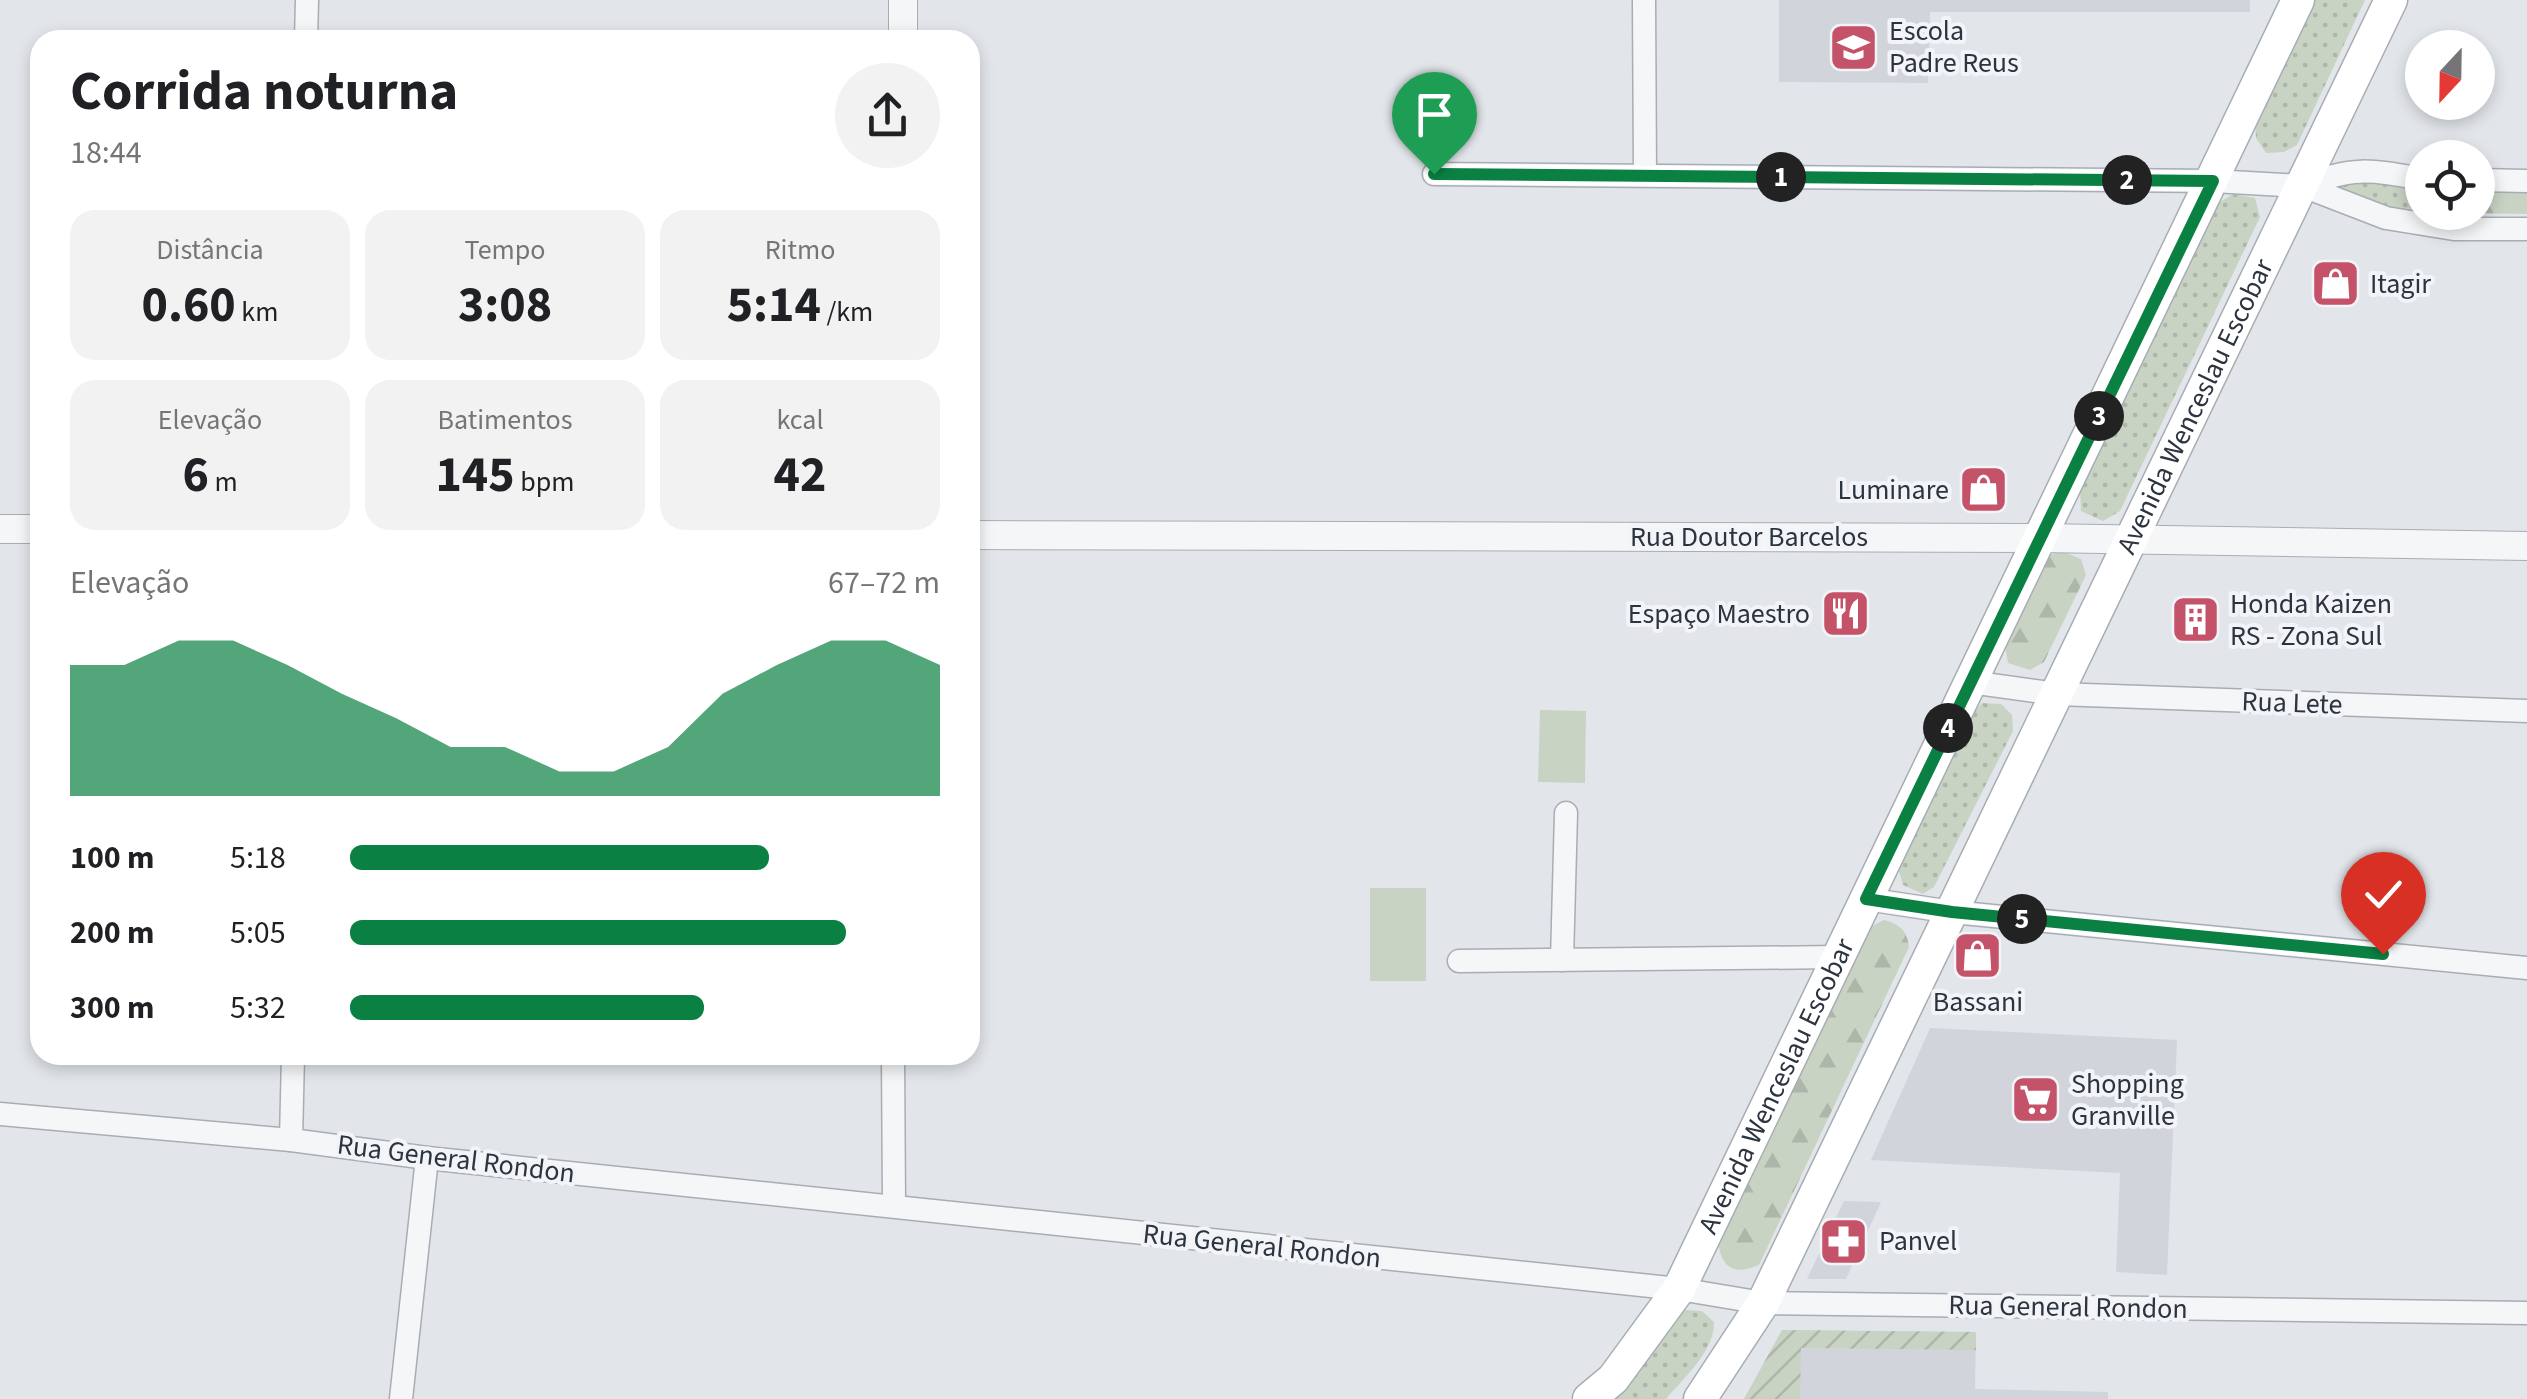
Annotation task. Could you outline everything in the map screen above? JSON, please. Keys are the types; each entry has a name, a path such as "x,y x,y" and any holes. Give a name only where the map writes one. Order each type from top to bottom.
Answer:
{"main road":[{"name":"Avenida Wenceslau Escobar","path":"1589,1399 1614,1379 1679,1289 2298,0"},
{"name":"Avenida Wenceslau Escobar","path":"1700,1399 1763,1303 2391,0"}],"street":[{"path":"306,0 306,30"},
{"path":"903,0 903,30"},
{"path":"1644,0 1645,176"},
{"path":"2303,186 2338,172 2367,170 2405,176"},
{"path":"1434,174 2213,181 2303,186 2386,218 2454,229 2527,229"},
{"path":"2495,180 2527,181"},
{"path":"0,529 30,529"},
{"name":"Rua Doutor Barcelos","path":"980,535 2040,538 2527,546"},
{"name":"Rua Lete","path":"1970,682 2058,694 2527,711"},
{"path":"1562,960 1566,812"},
{"path":"1866,899 1952,912 2527,968"},
{"path":"1460,961 1838,957"},
{"path":"292,1140 293,1065"},
{"path":"894,1065 894,1205"},
{"name":"Rua General Rondon","path":"0,1114 292,1140 427,1158 1679,1289 1763,1303 2527,1312"},
{"path":"401,1399 427,1158"}],"shaded area":[{"name":"Escola Padre Reus","path":"1779,0 2250,0 2250,12 1930,12 1928,83 1779,82"},
{"name":"Shopping Granville","path":"1930,1028 2177,1040 2167,1275 2116,1272 2120,1173 1871,1160"},
{"name":"Panvel","path":"1844,1201 1881,1202 1846,1279 1807,1279"},
{"path":"1782,1330 1976,1332 1975,1389 2108,1392 2108,1399 1744,1399"}],"green space":[{"path":"2312,0 2365,0 2297,145 2284,152 2266,153 2256,138 2255,122"},
{"path":"2345,176 2405,184 2405,208 2339,190 2336,183"},
{"path":"2495,190 2527,191 2527,214 2495,213"},
{"path":"2233,194 2255,198 2260,217 2120,511 2103,521 2081,511 2080,491 2215,205"},
{"path":"2061,551 2081,559 2086,575 2044,662 2030,670 2008,663 2005,646 2045,557"},
{"path":"1982,703 2001,704 2012,715 2013,731 1934,887 1923,894 1903,885 1899,871 1969,718"},
{"path":"1540,710 1586,711 1585,783 1538,782"},
{"path":"1370,888 1426,888 1426,981 1370,981"},
{"path":"1884,920 1901,929 1909,947 1759,1265 1742,1270 1730,1267 1722,1258 1718,1241 1870,927"},
{"path":"1685,1310 1702,1311 1714,1322 1709,1343 1689,1373 1666,1399 1608,1399"},
{"path":"1782,1330 1976,1332 1976,1350 1801,1348 1800,1399 1744,1399"}],"place":[{"name":"Escola Padre Reus","path":"1854,47"},
{"name":"Itagir","path":"2335,284"},
{"name":"Luminare","path":"1984,490"},
{"name":"Espaço Maestro","path":"1845,614"},
{"name":"Honda Kaizen RS - Zona Sul","path":"2195,620"},
{"name":"Bassani","path":"1978,955"},
{"name":"Shopping Granville","path":"2036,1100"},
{"name":"Panvel","path":"1844,1241"}],"route":[{"path":"1434,174 2213,181 1866,899 1952,912 2383,954"}]}
